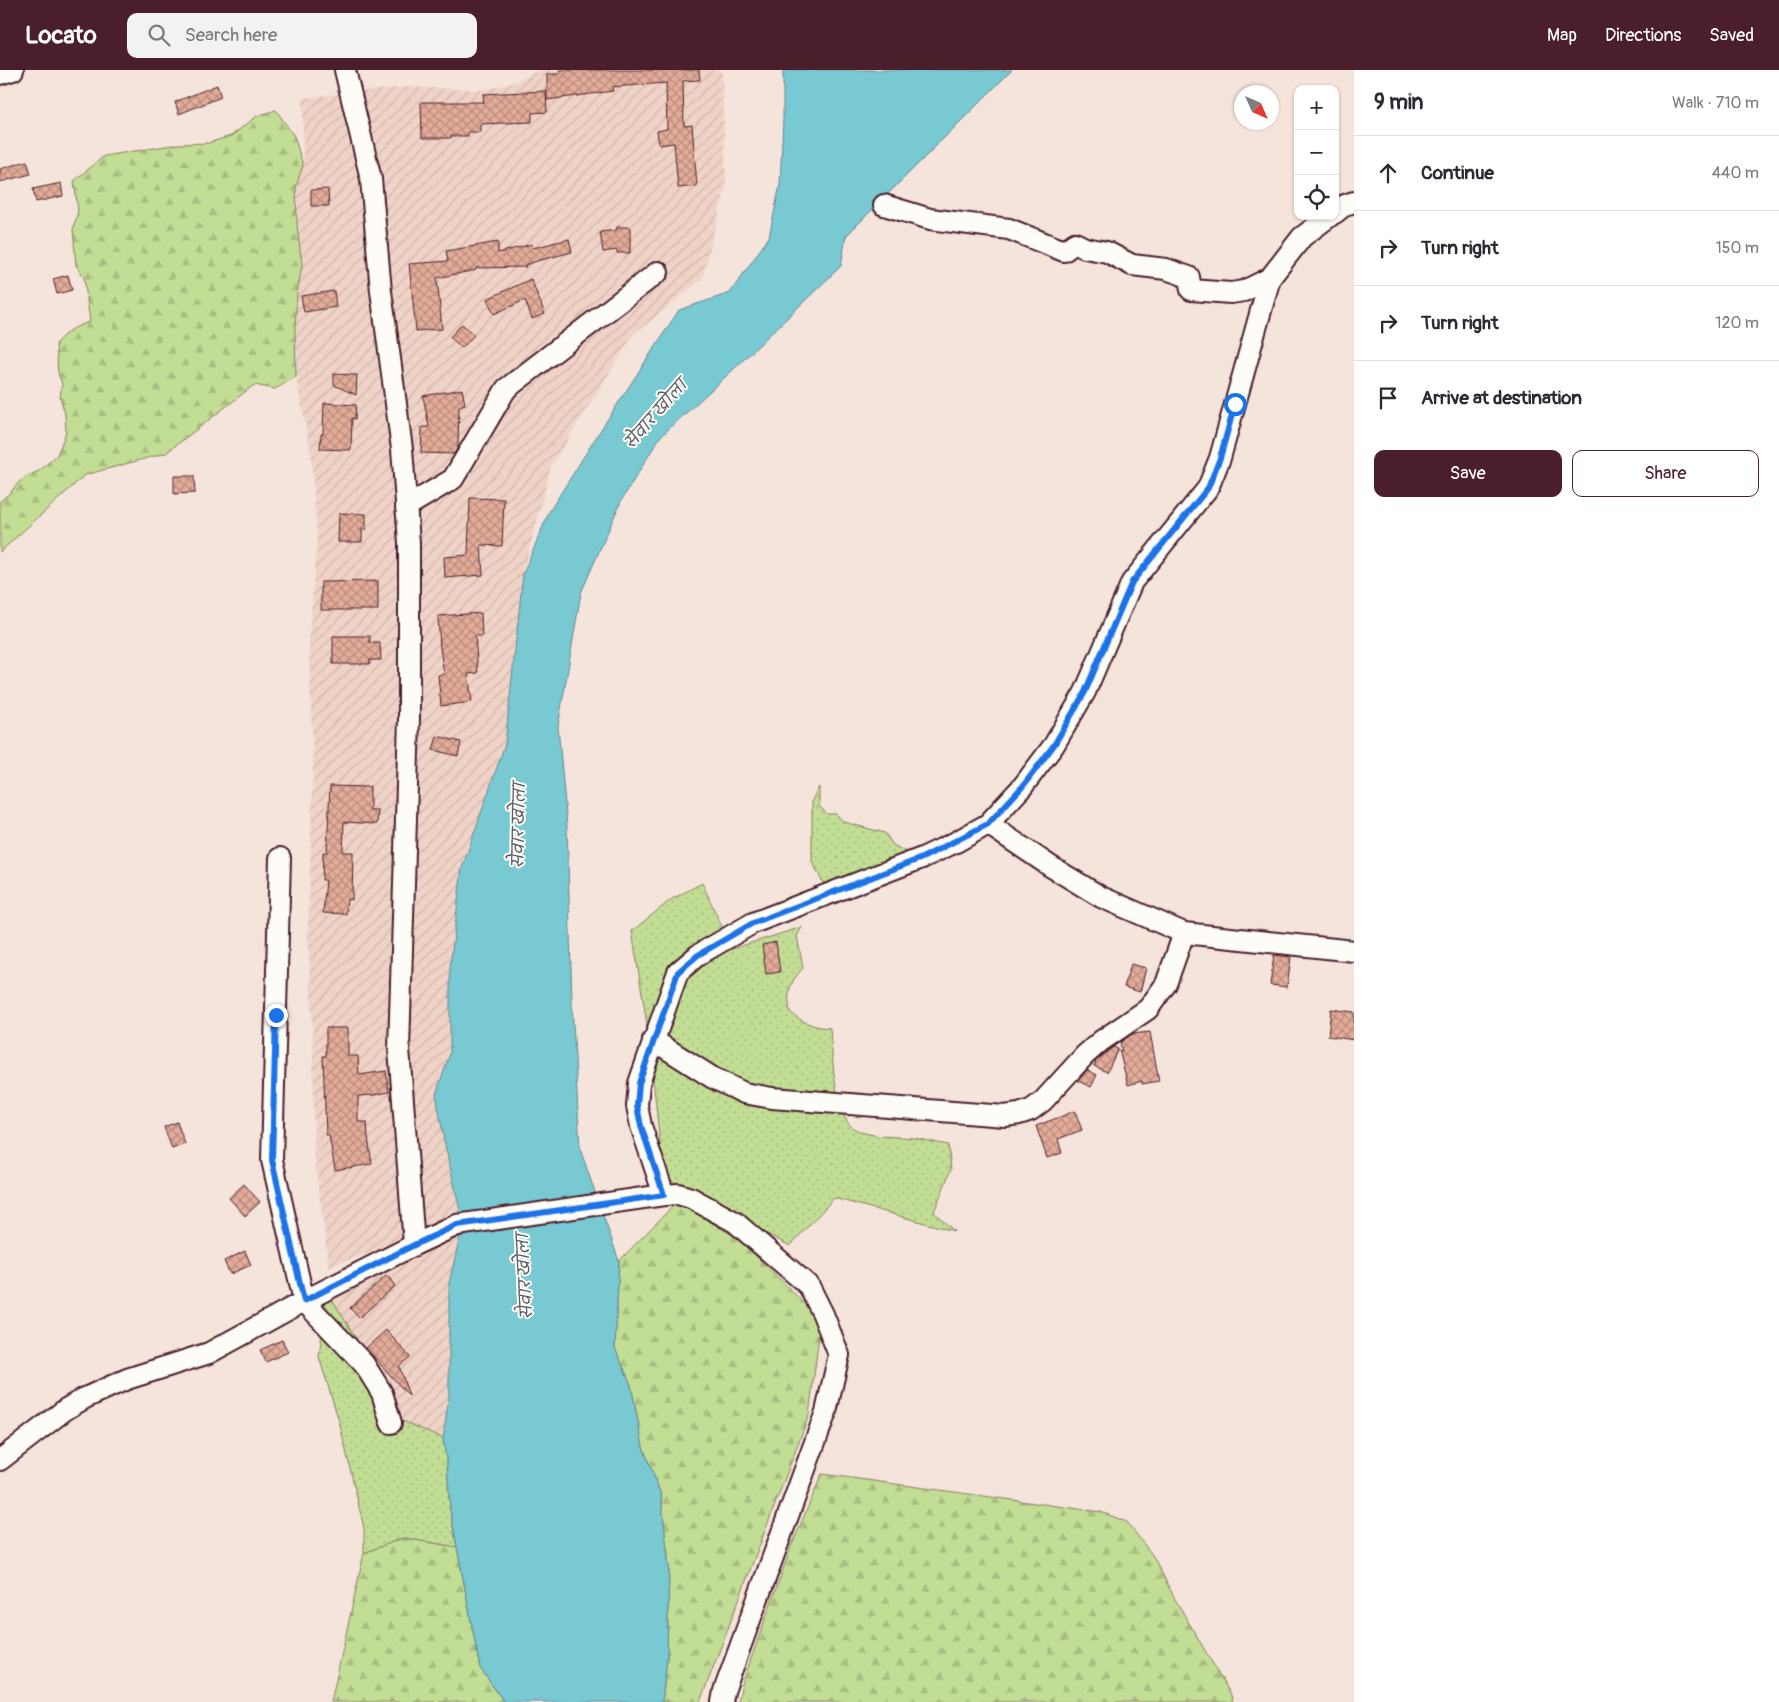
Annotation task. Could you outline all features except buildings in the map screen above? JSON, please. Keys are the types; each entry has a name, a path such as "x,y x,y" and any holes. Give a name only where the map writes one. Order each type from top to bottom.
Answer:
{"street":[{"path":"0,74 13,70"},
{"path":"345,70 371,179 381,291 402,449 409,543 409,719 399,1049 414,1245"},
{"path":"1339,209 1354,202"},
{"path":"884,205 930,218 1009,230 1064,251 1075,243 1085,248 1107,252 1132,265 1166,268 1189,277 1191,290 1231,293 1244,291 1270,278"},
{"path":"664,1195 641,1126 637,1106 639,1083 678,972 698,955 753,923 922,858 988,824 1023,786 1054,745 1085,692 1132,582 1208,488 1220,458 1270,278 1302,237 1325,220"},
{"path":"406,507 453,479 506,389 658,272"},
{"path":"988,824 1050,866 1101,897 1184,933 1354,951"},
{"path":"280,858 272,1160 304,1301 364,1364 382,1393 391,1423"},
{"path":"653,1040 713,1078 744,1092 772,1098 1005,1116 1019,1114 1031,1110 1043,1101 1065,1076 1101,1041 1148,1009 1166,984 1184,933"},
{"path":"0,1460 66,1409 85,1398 127,1379 209,1353 304,1301 457,1225 635,1198 678,1194 691,1198 734,1222 809,1286 823,1314 839,1354 826,1412 724,1690 722,1702"}],"shaded area":[{"path":"540,70 718,70 722,73 726,186 702,279 633,335 551,466 523,574 505,744 462,868 450,967 450,1054 436,1094 444,1140 463,1224 449,1283 449,1397 443,1438 398,1419 361,1346 327,1291 401,1243 329,1266 314,1155 313,1044 308,930 313,763 309,638 317,539 311,454 296,377 295,328 297,294 302,265 297,225 296,187 303,165 303,98 411,87 483,90 512,83"}],"green space":[{"path":"276,110 294,136 303,165 296,187 297,225 302,265 297,294 295,328 296,377 275,389 254,385 166,453 85,475 0,552 0,501 18,483 27,476 39,471 57,455 66,431 65,414 60,397 62,384 58,373 56,343 72,329 90,322 84,277 76,265 73,229 78,211 74,181 104,156 179,144 208,143 231,136 257,116"},
{"path":"819,787 819,806 827,814 836,814 844,822 885,833 893,845 906,852 883,871 842,882 823,883 812,861 812,800"},
{"path":"702,883 732,949 802,927 797,936 803,968 790,988 790,1012 809,1024 830,1028 838,1096 847,1121 853,1128 866,1134 914,1138 948,1145 951,1169 934,1212 954,1231 834,1198 790,1246 679,1187 663,1172 648,1030 632,931 672,899"},
{"path":"677,1202 739,1239 821,1320 809,1415 700,1702 662,1702 667,1658 669,1568 661,1495 643,1447 631,1385 615,1348 619,1261"},
{"path":"327,1291 361,1346 398,1419 443,1438 450,1510 457,1547 403,1538 364,1553 364,1528 339,1421 319,1357"},
{"path":"822,1474 1101,1512 1127,1522 1153,1556 1175,1599 1231,1695 1233,1702 738,1702 742,1684 791,1547"},
{"path":"403,1538 457,1547 480,1668 504,1702 331,1702 364,1553"}],"water":[{"name":"सेवार खोला","path":"783,70 1012,70 846,236 841,266 660,437 621,501 581,593 558,727 567,826 572,1003 580,1149 619,1261 615,1348 631,1385 643,1447 661,1495 669,1568 667,1658 662,1702 504,1702 480,1668 450,1510 443,1438 449,1397 449,1283 463,1224 444,1140 436,1094 450,1054 450,967 462,868 505,744 523,574 549,512 679,310 730,293 769,237 780,185"}],"route":[{"path":"276,1015 272,1160 304,1301 457,1225 664,1195 641,1126 637,1106 639,1083 678,972 698,955 723,938 753,923 922,858 988,824 1023,786 1054,745 1085,692 1132,582 1208,488 1220,458 1235,404"}]}
